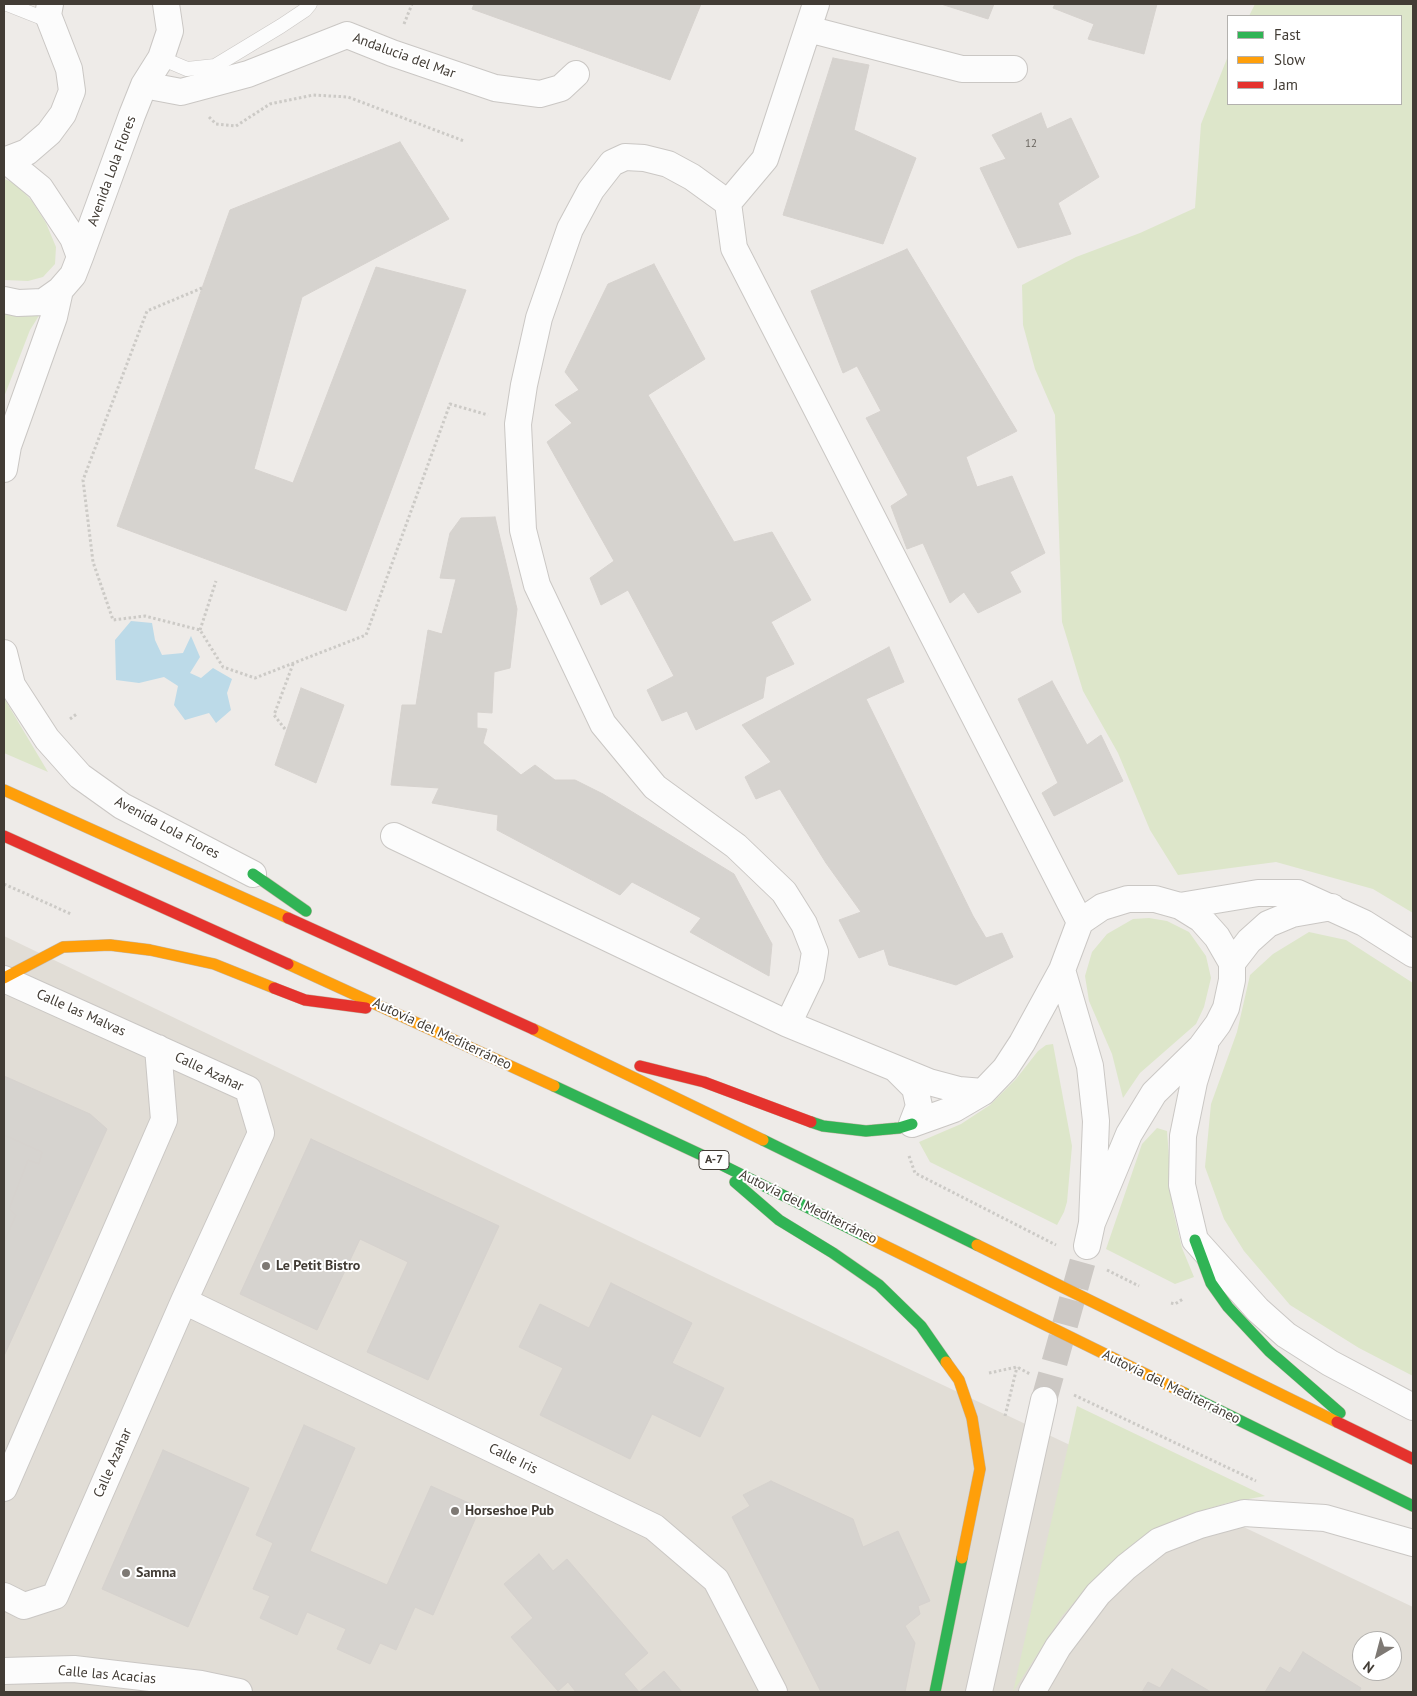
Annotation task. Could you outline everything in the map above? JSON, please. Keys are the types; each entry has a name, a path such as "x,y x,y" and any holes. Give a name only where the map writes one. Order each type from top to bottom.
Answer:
{"highway":[{"path":"4,790 585,1052 1413,1459"},
{"name":"Autovía del Mediterráneo","path":"4,836 395,1012 708,1158 1413,1506"},
{"path":"253,874 358,948"},
{"path":"4,978 63,948 110,945 150,950 214,964 304,1000 395,1012"},
{"path":"585,1052 704,1082 772,1109 823,1126 866,1131 906,1126"},
{"path":"708,1158 779,1220 833,1253 879,1285 920,1326 958,1380 972,1418 980,1469 935,1692"},
{"path":"1195,1240 1211,1283 1254,1336 1365,1436"}],"street":[{"path":"728,203 765,159 816,4"},
{"name":"Avenida Lola Flores","path":"60,290 73,275 144,85 161,58 170,31 168,8"},
{"path":"50,12 69,69 72,90 64,114 49,133 27,152 6,161 40,188 61,217 73,238 80,256"},
{"path":"808,29 962,69 1014,69"},
{"name":"Andalucia del Mar","path":"144,85 181,92 248,74 347,35 392,53 495,88 540,94 561,88 576,74"},
{"path":"788,1024 813,968 815,952 804,924 784,892 736,846 655,787 603,724 538,585 522,530 518,424 539,318 570,229 591,190 612,163 625,157 668,164 692,177 728,203 734,248 1080,922"},
{"path":"4,300 18,303 43,302 60,290"},
{"path":"4,468 8,446 54,318 60,290"},
{"name":"Avenida Lola Flores","path":"4,653 12,684 47,739 80,776 130,810 253,874"},
{"path":"394,836 788,1024 929,1082 959,1090 983,1092"},
{"path":"1180,906 1258,893 1298,893 1333,907 1413,954"},
{"path":"906,1126 954,1109 983,1092 1004,1069 1022,1043 1062,970 1080,922 1102,907 1128,899 1155,899 1180,906 1201,919 1217,937 1232,963 1232,980 1226,1008 1201,1047 1154,1093 1129,1134 1081,1239"},
{"path":"1232,963 1248,941 1268,924 1292,914 1333,907"},
{"path":"1062,970 1090,1066 1096,1120 1081,1239"},
{"name":"Calle las Malvas","path":"4,978 158,1048"},
{"path":"1208,1037 1194,1082 1183,1136 1182,1185 1195,1240 1258,1310 1286,1335 1330,1363 1413,1407"},
{"name":"Calle Azahar","path":"4,1488 164,1120 158,1048 248,1089 262,1133 184,1301 55,1596 24,1606 4,1596"},
{"path":"894,1067 915,1088 919,1106 906,1126"},
{"name":"Calle Iris","path":"184,1301 654,1527 716,1580 774,1692"},
{"path":"979,1692 1044,1400"},
{"path":"1032,1692 1058,1647 1098,1594 1126,1567 1159,1541 1200,1525 1244,1513 1325,1518 1413,1543"},
{"name":"Calle las Acacias","path":"4,1671 74,1669 201,1684 239,1692"}],"lane":[{"path":"7,4 50,12"},
{"path":"161,58 187,69 215,66 281,26 305,10 310,4"}],"path":[{"path":"181,92 216,124 236,126 270,104 312,95 348,97 464,141"},
{"path":"202,288 147,312 83,480 93,562 113,620 145,616 200,630 223,667 255,678 366,635 450,404 518,424"},
{"path":"200,630 216,581"},
{"path":"285,729 274,715 293,663"},
{"path":"4,884 75,916"},
{"path":"906,1126 915,1173 1081,1239"},
{"path":"1105,1269 1140,1287"},
{"path":"1166,1300 1174,1304 1211,1283"},
{"path":"958,1380 1017,1368 1035,1376"},
{"path":"1070,1393 1281,1494 1281,1515"}],"shaded area":[{"path":"4,936 712,1276 1413,1607 1413,1692 4,1692"}],"green space":[{"path":"1255,4 1413,4 1413,913 1373,889 1276,862 1178,875 1150,830 1118,753 1083,691 1062,622 1055,415 1035,369 1023,325 1022,285 1076,257 1140,233 1195,208 1201,124 1227,59 1227,105 1402,105 1402,15 1250,15"},
{"path":"4,179 15,183 32,201 46,223 56,247 55,264 43,277 28,281 4,280"},
{"path":"4,307 40,314 30,330 4,397"},
{"path":"4,698 48,772 4,753"},
{"path":"1149,918 1167,921 1189,932 1206,956 1211,978 1204,1007 1196,1024 1140,1073 1123,1098 1112,1054 1089,1001 1085,976 1092,952 1107,934 1133,919"},
{"path":"1309,932 1346,940 1413,983 1413,1376 1359,1348 1290,1305 1244,1251 1224,1219 1205,1167 1211,1104 1237,1032 1250,975 1273,954"},
{"path":"1053,1044 1072,1146 1067,1202 1057,1225 930,1162 919,1142 961,1124 990,1105 1016,1079 1038,1051 1046,1045"},
{"path":"1157,1128 1167,1131 1173,1210 1182,1248 1194,1277 1175,1284 1106,1249 1142,1144"},
{"path":"1077,1406 1265,1496 1227,1503 1181,1517 1147,1533 1102,1572 1062,1616 1013,1692"}],"water":[{"path":"131,621 152,623 155,640 162,655 183,653 191,636 200,657 190,673 201,678 213,668 232,679 227,693 231,710 216,723 209,713 185,720 174,705 178,686 164,677 139,683 116,680 115,640"}],"building":[{"path":"474,4 701,4 670,80 472,9"},
{"path":"941,4 994,4 988,19"},
{"path":"1055,4 1157,4 1144,54 1088,39 1094,24 1053,8"},
{"path":"833,58 869,65 854,130 916,158 883,244 783,215"},
{"path":"1041,113 1047,129 1071,118 1099,177 1058,203 1071,234 1018,248 980,168 1006,159 992,135"},
{"path":"400,142 449,219 302,297 254,469 293,483 376,267 466,290 346,611 117,526 230,210"},
{"path":"907,249 1017,431 966,457 977,487 1012,476 1045,553 1010,572 1021,592 978,613 964,592 950,603 923,543 907,549 891,506 908,495 866,418 881,411 857,366 843,373 811,291"},
{"path":"654,264 705,359 648,395 734,542 772,532 811,600 771,622 794,664 766,677 763,698 696,730 687,711 662,721 647,690 674,676 628,590 601,605 590,578 614,561 547,442 572,423 555,405 579,390 565,372 608,284"},
{"path":"495,517 517,609 510,668 494,672 492,713 477,712 477,728 487,729 483,743 521,775 535,765 555,780 575,780 603,794 734,874 772,944 769,976 690,932 701,918 632,882 620,895 497,830 498,815 432,803 439,788 391,785 402,705 416,705 428,630 442,634 456,579 440,578 450,533 461,518"},
{"path":"889,647 904,682 866,699 973,916 986,938 1002,933 1013,957 956,985 889,965 884,949 859,958 839,920 861,912 826,863 780,789 756,799 745,777 771,762 742,725"},
{"path":"1052,681 1087,745 1101,735 1123,781 1054,816 1042,793 1058,783 1018,699"},
{"path":"301,688 344,705 316,783 275,765"},
{"path":"4,1076 90,1114 107,1129 4,1356 4,1242 16,1215 9,1209 28,1160 39,1164 42,1152 4,1135"},
{"path":"4,1135 42,1152 39,1164 28,1160 9,1209 16,1215 4,1242"},
{"path":"311,1139 499,1226 428,1380 367,1352 408,1262 360,1239 317,1330 240,1294"},
{"path":"611,1283 692,1323 672,1363 724,1388 700,1437 652,1414 630,1459 540,1415 563,1368 519,1347 540,1304 589,1328"},
{"path":"304,1425 355,1448 310,1551 387,1585 431,1486 480,1508 433,1615 415,1607 396,1650 380,1643 370,1664 337,1649 346,1629 307,1612 297,1635 260,1618 270,1596 253,1589 273,1543 256,1535"},
{"path":"163,1450 249,1488 188,1627 102,1589"},
{"path":"771,1481 853,1519 863,1547 898,1531 930,1601 918,1606 920,1614 905,1626 915,1643 905,1692 821,1692 732,1517 750,1506 743,1495"},
{"path":"539,1554 553,1571 567,1559 648,1653 624,1674 639,1692 576,1692 568,1682 558,1691 511,1637 533,1618 504,1584"},
{"path":"1303,1652 1361,1688 1359,1692 1265,1692 1280,1667 1290,1673"},
{"path":"1172,1669 1211,1692 1142,1692 1148,1682 1160,1688"},
{"path":"664,1671 682,1692 639,1692"}],"tunnel":[{"path":"1044,1400 1087,1246"}],"traffic: fast":[{"path":"253,874 306,911"},
{"path":"554,1086 708,1158 871,1239"},
{"path":"811,1122 823,1126 866,1131 899,1128 912,1124"},
{"path":"763,1140 977,1245"},
{"path":"735,1182 779,1220 833,1253 879,1285 921,1326 946,1362"},
{"path":"1195,1240 1211,1283 1228,1307 1269,1351 1340,1413"},
{"path":"1184,1393 1413,1506"},
{"path":"935,1692 962,1558"}],"traffic: slow":[{"path":"4,790 288,918"},
{"path":"4,978 63,947 110,945 150,950 214,964 274,988"},
{"path":"288,964 554,1086"},
{"path":"533,1029 763,1140"},
{"path":"871,1239 1184,1393"},
{"path":"977,1245 1337,1422"},
{"path":"946,1362 959,1380 972,1418 980,1469 962,1558"}],"traffic: jam":[{"path":"4,836 288,964"},
{"path":"288,918 533,1029"},
{"path":"274,988 305,1000 366,1008"},
{"path":"640,1066 704,1082 811,1122"},
{"path":"1337,1422 1413,1459"}],"place":[{"name":"Le Petit Bistro","path":"266,1266"},
{"name":"Horseshoe Pub","path":"455,1511"},
{"name":"Samna","path":"126,1573"}]}
